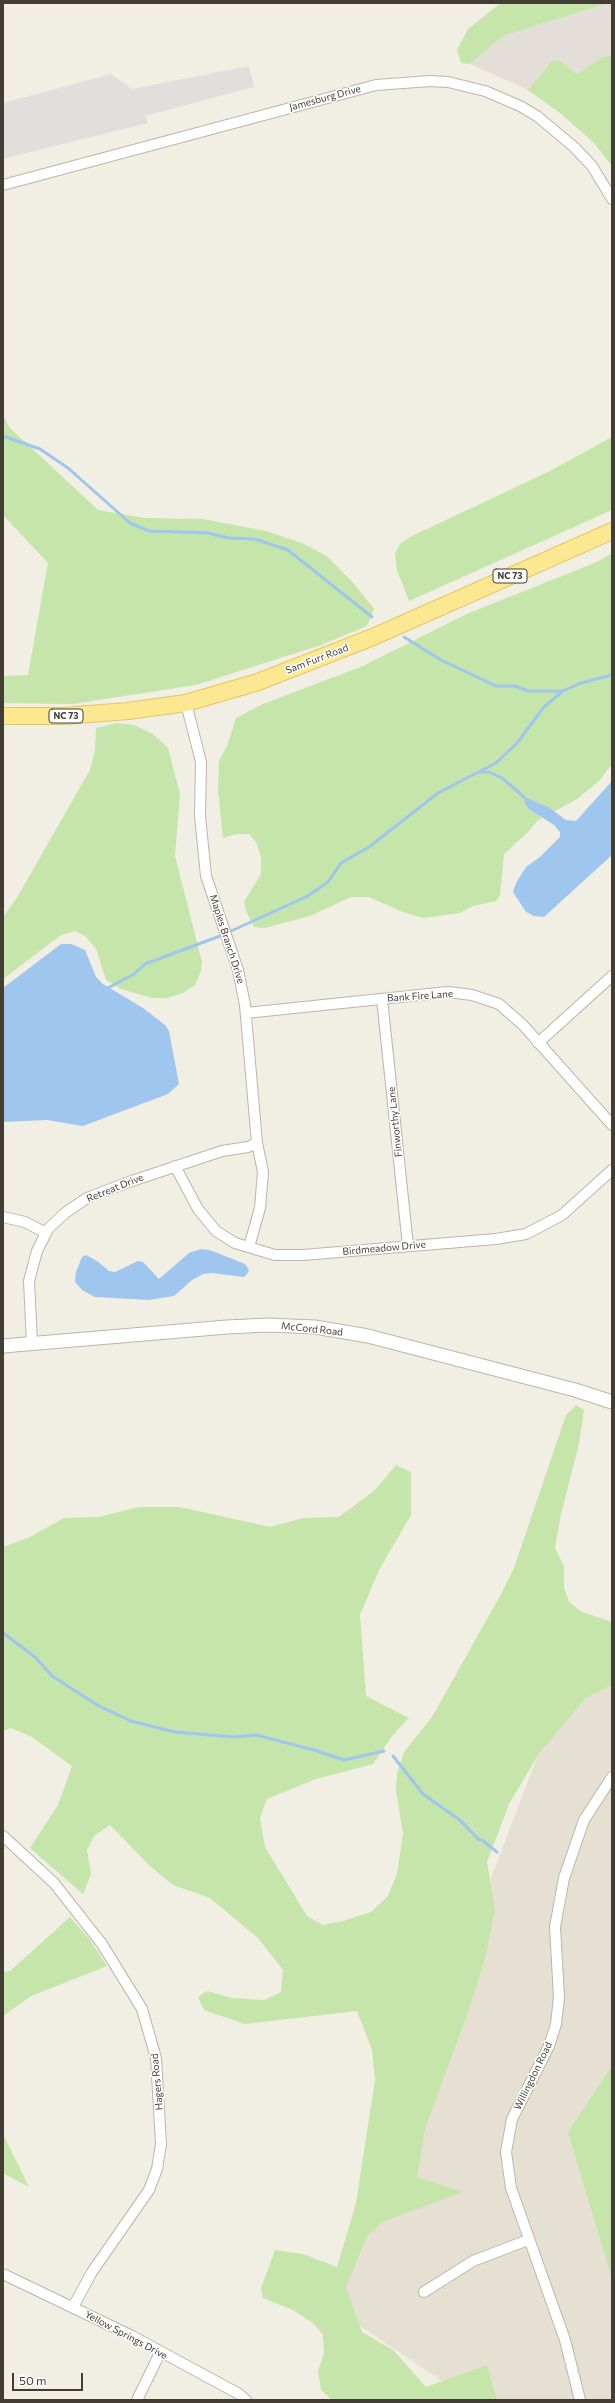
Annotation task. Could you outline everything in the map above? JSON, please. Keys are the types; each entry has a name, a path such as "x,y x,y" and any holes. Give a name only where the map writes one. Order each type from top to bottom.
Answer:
{"main road":[{"name":"Sam Furr Road","path":"3,716 98,714 186,703 258,682 312,662 612,531"}],"street":[{"name":"Jamesburg Drive","path":"3,185 376,85 430,81 448,82 485,91 520,106 537,116 564,136 592,166 612,199"},
{"name":"Maples Branch Drive","path":"186,703 201,762 200,816 206,876 242,984 246,1013 257,1142 263,1172 263,1192 249,1247"},
{"path":"538,1043 612,976"},
{"name":"Bank Fire Lane","path":"246,1013 448,992 472,995 498,1004 523,1025 612,1125"},
{"name":"Finworthy Lane","path":"382,998 408,1246"},
{"name":"Retreat Drive","path":"32,1343 29,1281 37,1251 46,1233 65,1212 87,1198 175,1166 222,1151 248,1147 257,1142"},
{"name":"Birdmeadow Drive","path":"175,1166 198,1209 216,1230 235,1243 275,1255 303,1255 526,1234 562,1215 612,1170"},
{"path":"3,1217 25,1222 46,1233"},
{"name":"McCord Road","path":"3,1346 227,1327 286,1325 315,1327 368,1336 575,1390 612,1402"},
{"name":"Willingdon Road","path":"580,2400 565,2340 528,2240 511,2188 506,2152 508,2136 519,2103 549,2046 556,2024 559,1997 555,1927 564,1878 584,1820 612,1777"},
{"name":"Hagers Road","path":"3,1836 54,1883 102,1944 142,2009 156,2058 161,2144 157,2169 148,2190 92,2272 73,2307"},
{"path":"424,2292 473,2261 528,2240"},
{"name":"Yellow Springs Drive","path":"3,2274 73,2307 239,2394 246,2400"},
{"path":"136,2400 160,2353"}],"shaded area":[{"path":"612,3 612,55 602,57 577,74 561,61 553,60 528,90 470,64 503,36"},
{"path":"249,66 254,87 145,116 148,123 3,159 3,103 111,74 132,89"},
{"path":"612,1670 612,2400 470,2400 329,2305 564,1686"}],"green space":[{"path":"501,3 608,3 503,36 470,64 461,63 457,50 468,29"},
{"path":"612,55 612,166 594,143 560,113 528,90 553,60 561,61 577,74 602,57"},
{"path":"3,414 9,427 98,510 145,518 203,519 266,531 302,543 327,556 355,585 374,609 367,626 321,645 196,685 73,704 3,703 3,676 28,675 48,563 3,515"},
{"path":"612,437 612,510 409,601 397,570 395,553 401,543 414,535 548,472"},
{"path":"612,553 612,764 599,781 577,799 537,821 528,832 504,854 500,895 496,901 473,906 460,913 423,918 403,912 369,897 351,897 310,916 265,928 254,927 246,911 244,902 261,874 261,857 256,842 249,834 237,834 223,838 218,790 219,761 227,746 236,718 263,704 363,666 469,613 597,562"},
{"path":"116,723 134,725 153,734 168,748 180,794 175,856 202,962 201,971 195,985 183,993 167,998 152,998 121,989 106,980 96,949 85,936 75,931 61,935 3,979 3,917 18,896 90,770 95,751 96,728"},
{"path":"576,1405 584,1410 579,1444 561,1514 555,1548 564,1567 564,1588 569,1602 582,1612 612,1622 612,1685 586,1698 540,1752 509,1804 487,1862 495,1910 485,1959 469,2009 425,2129 417,2177 463,2192 384,2221 367,2236 346,2287 362,2332 393,2350 426,2387 487,2365 497,2400 332,2400 321,2390 318,2371 324,2353 323,2335 313,2323 293,2310 263,2298 261,2288 275,2250 303,2254 337,2267 356,2203 375,2080 372,2050 357,2011 245,2024 204,2010 198,1997 207,1991 232,1998 264,2000 281,1992 283,1970 258,1938 210,1898 173,1885 150,1866 110,1825 94,1836 87,1850 91,1874 83,1894 30,1848 58,1805 72,1766 32,1737 11,1728 3,1731 3,1547 30,1537 64,1518 99,1517 138,1507 180,1507 270,1527 303,1518 339,1517 375,1490 396,1465 411,1472 411,1515 379,1570 360,1615 366,1696 409,1718 393,1735 373,1764 316,1779 267,1799 260,1818 265,1847 307,1916 323,1925 343,1921 371,1912 388,1896 397,1874 403,1834 396,1790 397,1774 404,1752 432,1717 500,1596 514,1568 566,1415"},
{"path":"70,1917 90,1940 107,1966 31,1996 3,2016 3,1972 10,1971"},
{"path":"612,2066 612,2279 568,2132"},
{"path":"3,2134 29,2187 3,2173"}],"water":[{"path":"612,781 612,855 544,917 534,916 526,912 513,892 516,883 526,867 540,857 560,837 560,832 554,825 529,809 525,803 524,797 548,807 566,820 576,821"},
{"path":"61,944 71,944 85,950 96,977 103,984 143,1008 165,1025 169,1031 179,1084 168,1094 83,1126 47,1120 3,1122 3,988"},
{"path":"201,1249 210,1250 245,1264 249,1270 244,1277 212,1273 203,1274 192,1280 174,1296 149,1300 95,1297 82,1290 75,1282 76,1272 82,1257 86,1255 97,1261 109,1271 115,1272 138,1261 143,1262 159,1279 189,1253"}],"waterway":[{"path":"3,436 40,449 68,468 130,523 149,531 208,533 228,538 255,539 288,550 372,617"},
{"path":"404,637 441,660 496,686 515,686 528,691 563,691"},
{"path":"231,931 308,896 328,882 341,863 369,847 438,793 496,763 517,743 544,707 563,691 581,683 612,675"},
{"path":"479,772 489,772 502,778 524,797"},
{"path":"106,989 134,974 145,964 220,936"},
{"path":"3,1633 35,1657 52,1676 99,1706 131,1721 175,1732 233,1737 256,1735 314,1750 344,1760 384,1751"},
{"path":"393,1756 423,1794 461,1821 478,1839 482,1840 497,1852"}]}
